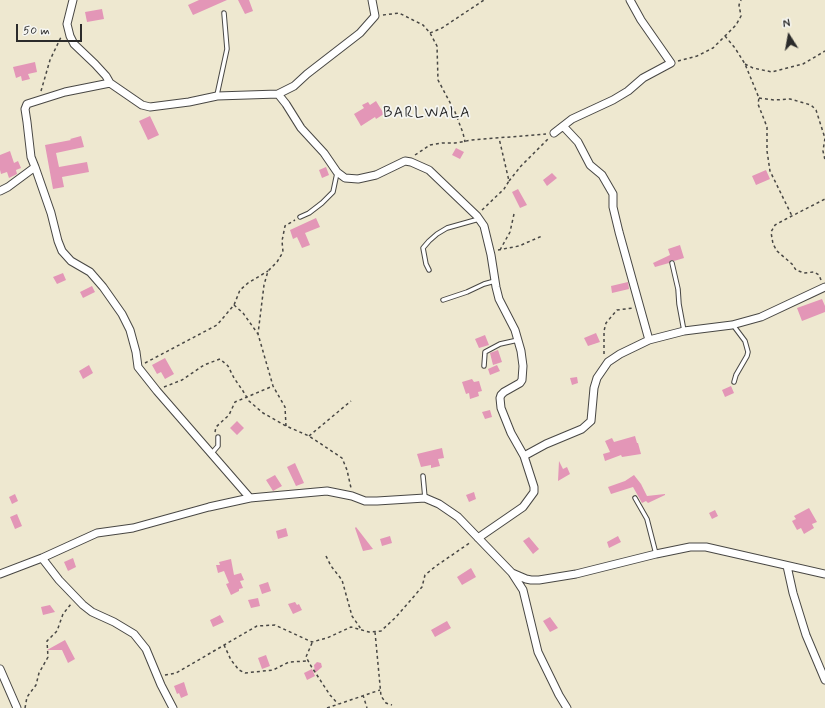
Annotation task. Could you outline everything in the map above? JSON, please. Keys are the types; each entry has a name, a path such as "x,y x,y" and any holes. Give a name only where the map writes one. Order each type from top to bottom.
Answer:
{"street":[{"path":"73,0 67,24 74,44 96,64 110,83 142,105 150,107 189,102 217,96 278,94 294,86 307,74 360,33 375,16 372,0"},
{"path":"554,133 572,119 613,100 628,91 643,78 671,63 641,20 630,0"},
{"path":"110,83 65,92 40,99 28,103 25,109 31,157 49,207 58,241 62,252 72,261 90,272 103,286 122,314 130,330 136,352 138,367 250,498"},
{"path":"278,94 301,128 324,153 337,172 345,178 358,179 376,175 405,161 410,162 429,170 479,217 484,226 499,299 519,340 523,366 522,380 520,383 501,395 501,408 511,434 524,456 534,486 534,492 523,507 478,538"},
{"path":"563,126 578,142 590,165 602,175 613,194 619,232 649,340"},
{"path":"0,191 8,187 34,167"},
{"path":"524,456 546,444 589,425 592,418 594,388 597,378 608,362 620,354 649,340 684,331 732,325 761,317 824,288"},
{"path":"0,574 42,558 97,533 133,528 209,506 250,498 327,491 352,496 365,501 425,498 439,504 458,517 512,573 523,590 538,652 567,708"},
{"path":"512,573 526,579 538,580 576,574 690,547 706,547 825,574"},
{"path":"42,558 76,598 92,612 114,622 134,634 146,649 173,708"},
{"path":"787,566 793,593 806,635 825,680"},
{"path":"0,669 17,708"}],"lane":[{"path":"217,96 227,49 224,13"},
{"path":"300,217 309,213 333,192 337,172"},
{"path":"429,270 426,264 423,248 429,241 447,228 479,217"},
{"path":"672,263 678,289 684,331"},
{"path":"443,300 467,292 484,284 495,282"},
{"path":"732,325 745,341 748,352 734,382"},
{"path":"484,366 485,352 500,344 519,340"},
{"path":"211,454 218,446 218,437"},
{"path":"423,476 425,498"},
{"path":"636,498 647,519 656,554"}],"path":[{"path":"430,33 442,28 484,0"},
{"path":"671,63 697,56 713,48 736,25 741,16 739,5 741,0"},
{"path":"375,16 399,13 423,25 430,33 437,46 438,80 449,99 465,142"},
{"path":"40,99 41,88 50,60 67,24"},
{"path":"725,36 745,64 760,98 758,104 767,127 767,151 770,171 792,216"},
{"path":"745,64 753,68 772,72 803,64 825,52"},
{"path":"760,98 774,100 790,99 811,105 816,110 825,138 823,151 825,160"},
{"path":"405,161 430,145 554,133"},
{"path":"479,217 485,206 504,189 521,166 554,133"},
{"path":"499,138 509,181"},
{"path":"824,288 819,275 814,272 804,273 796,270 792,264 777,251 773,244 771,232 775,225 825,199"},
{"path":"500,250 510,232 514,214"},
{"path":"138,367 216,325 234,305 240,290 248,283 268,271 277,262 283,252 282,241 285,226 300,217"},
{"path":"490,253 519,246 542,236"},
{"path":"258,334 262,311 262,297 268,271"},
{"path":"234,305 243,313 258,334 273,386 285,407 286,426"},
{"path":"608,362 604,354 604,331 606,322 617,310 640,308"},
{"path":"157,391 182,380 204,365 220,359 228,366 249,401 263,413 308,436 342,458 347,470 352,496"},
{"path":"218,437 215,432 216,427 229,415 235,402 273,386"},
{"path":"308,436 351,401"},
{"path":"158,678 176,673 257,626 275,625 312,642 327,638 351,627 369,632 381,631 396,617 422,587 425,575 478,538"},
{"path":"326,556 331,566 342,580 352,616 361,629"},
{"path":"25,708 27,697 36,685 39,673 48,657 47,641 56,631 63,614 76,598"},
{"path":"375,632 380,696 386,703 392,705"},
{"path":"312,642 306,657 338,704"},
{"path":"224,645 239,670 245,673 272,670 290,662 308,660"},
{"path":"327,708 380,690"},
{"path":"363,695 367,708"}],"building":[{"path":"199,0 227,0 193,15 188,5"},
{"path":"238,0 249,0 253,11 245,14"},
{"path":"102,9 104,19 87,22 85,12"},
{"path":"35,62 37,72 28,74 30,79 22,81 21,76 16,78 13,67"},
{"path":"376,101 384,114 376,119 375,117 361,126 354,114 364,108 362,105 368,102 370,105"},
{"path":"150,116 159,135 148,140 139,121"},
{"path":"81,136 84,147 56,153 59,167 87,162 89,172 62,177 64,187 53,189 45,145 71,140 70,139"},
{"path":"456,148 464,152 460,159 452,155"},
{"path":"10,151 14,163 18,161 21,168 16,170 17,174 9,178 7,172 1,174 0,155"},
{"path":"326,167 329,175 322,178 319,170"},
{"path":"766,170 770,179 756,185 752,176"},
{"path":"552,173 557,178 547,186 543,180"},
{"path":"518,189 527,205 520,208 512,192"},
{"path":"316,218 320,227 305,233 310,245 302,248 297,237 293,239 290,230"},
{"path":"680,245 684,258 674,261 671,260 669,263 655,267 653,263 670,255 668,249"},
{"path":"63,273 66,280 57,284 53,277"},
{"path":"628,282 629,289 612,293 611,286"},
{"path":"92,286 95,292 83,298 80,292"},
{"path":"822,299 825,306 825,312 802,321 797,308"},
{"path":"596,333 600,342 588,346 584,338"},
{"path":"485,335 489,345 479,348 475,339"},
{"path":"498,350 502,362 493,365 490,353"},
{"path":"165,358 174,374 165,379 161,372 157,374 152,365"},
{"path":"89,365 93,373 83,379 79,371"},
{"path":"497,365 500,371 490,375 488,369"},
{"path":"577,377 578,383 572,385 570,378"},
{"path":"472,379 474,382 479,381 482,391 478,392 479,396 470,399 469,393 466,394 462,382"},
{"path":"731,386 734,393 725,397 722,390"},
{"path":"490,410 492,417 485,419 482,412"},
{"path":"237,421 244,428 237,435 230,428"},
{"path":"635,436 641,454 622,457 621,455 605,461 603,454 610,452 605,441 612,438 614,442"},
{"path":"442,448 444,458 438,459 440,466 431,468 431,465 421,467 417,454"},
{"path":"559,461 563,469 567,467 570,474 558,481"},
{"path":"295,463 304,483 296,486 287,467"},
{"path":"275,475 282,486 273,491 266,480"},
{"path":"634,475 641,484 647,496 665,495 648,503 646,501 642,503 633,487 611,494 608,487 625,481"},
{"path":"474,492 476,499 469,502 466,495"},
{"path":"15,494 18,501 12,504 9,497"},
{"path":"809,508 817,522 812,524 814,528 804,534 801,528 797,530 792,521 796,519 794,516"},
{"path":"715,510 718,516 712,519 709,513"},
{"path":"17,514 22,526 15,529 10,517"},
{"path":"356,527 373,549 363,551 355,528"},
{"path":"286,528 288,536 278,539 276,531"},
{"path":"390,536 392,543 382,546 380,539"},
{"path":"618,536 621,542 609,548 607,542"},
{"path":"529,537 539,549 533,554 523,541"},
{"path":"73,558 76,567 68,571 64,562"},
{"path":"231,559 234,575 241,573 244,580 240,581 243,588 231,595 226,584 229,583 224,571 218,573 216,565 220,565 219,562"},
{"path":"471,568 476,577 462,585 457,577"},
{"path":"268,582 271,591 262,594 259,585"},
{"path":"258,598 260,606 251,608 248,600"},
{"path":"295,602 297,605 299,604 302,610 293,614 288,604"},
{"path":"50,605 55,612 43,615 41,607"},
{"path":"220,615 224,622 213,627 210,620"},
{"path":"550,617 558,628 550,632 543,621"},
{"path":"447,621 451,628 435,637 431,630"},
{"path":"65,640 75,659 68,663 62,650 47,650"},
{"path":"266,655 270,666 262,669 258,658"},
{"path":"317,662 321,663 322,667 315,673 314,665"},
{"path":"312,669 315,676 307,680 304,673"},
{"path":"184,682 188,695 181,698 179,693 177,694 174,686"}],"district":[{"name":"BARLWALA","path":"427,114"}]}
